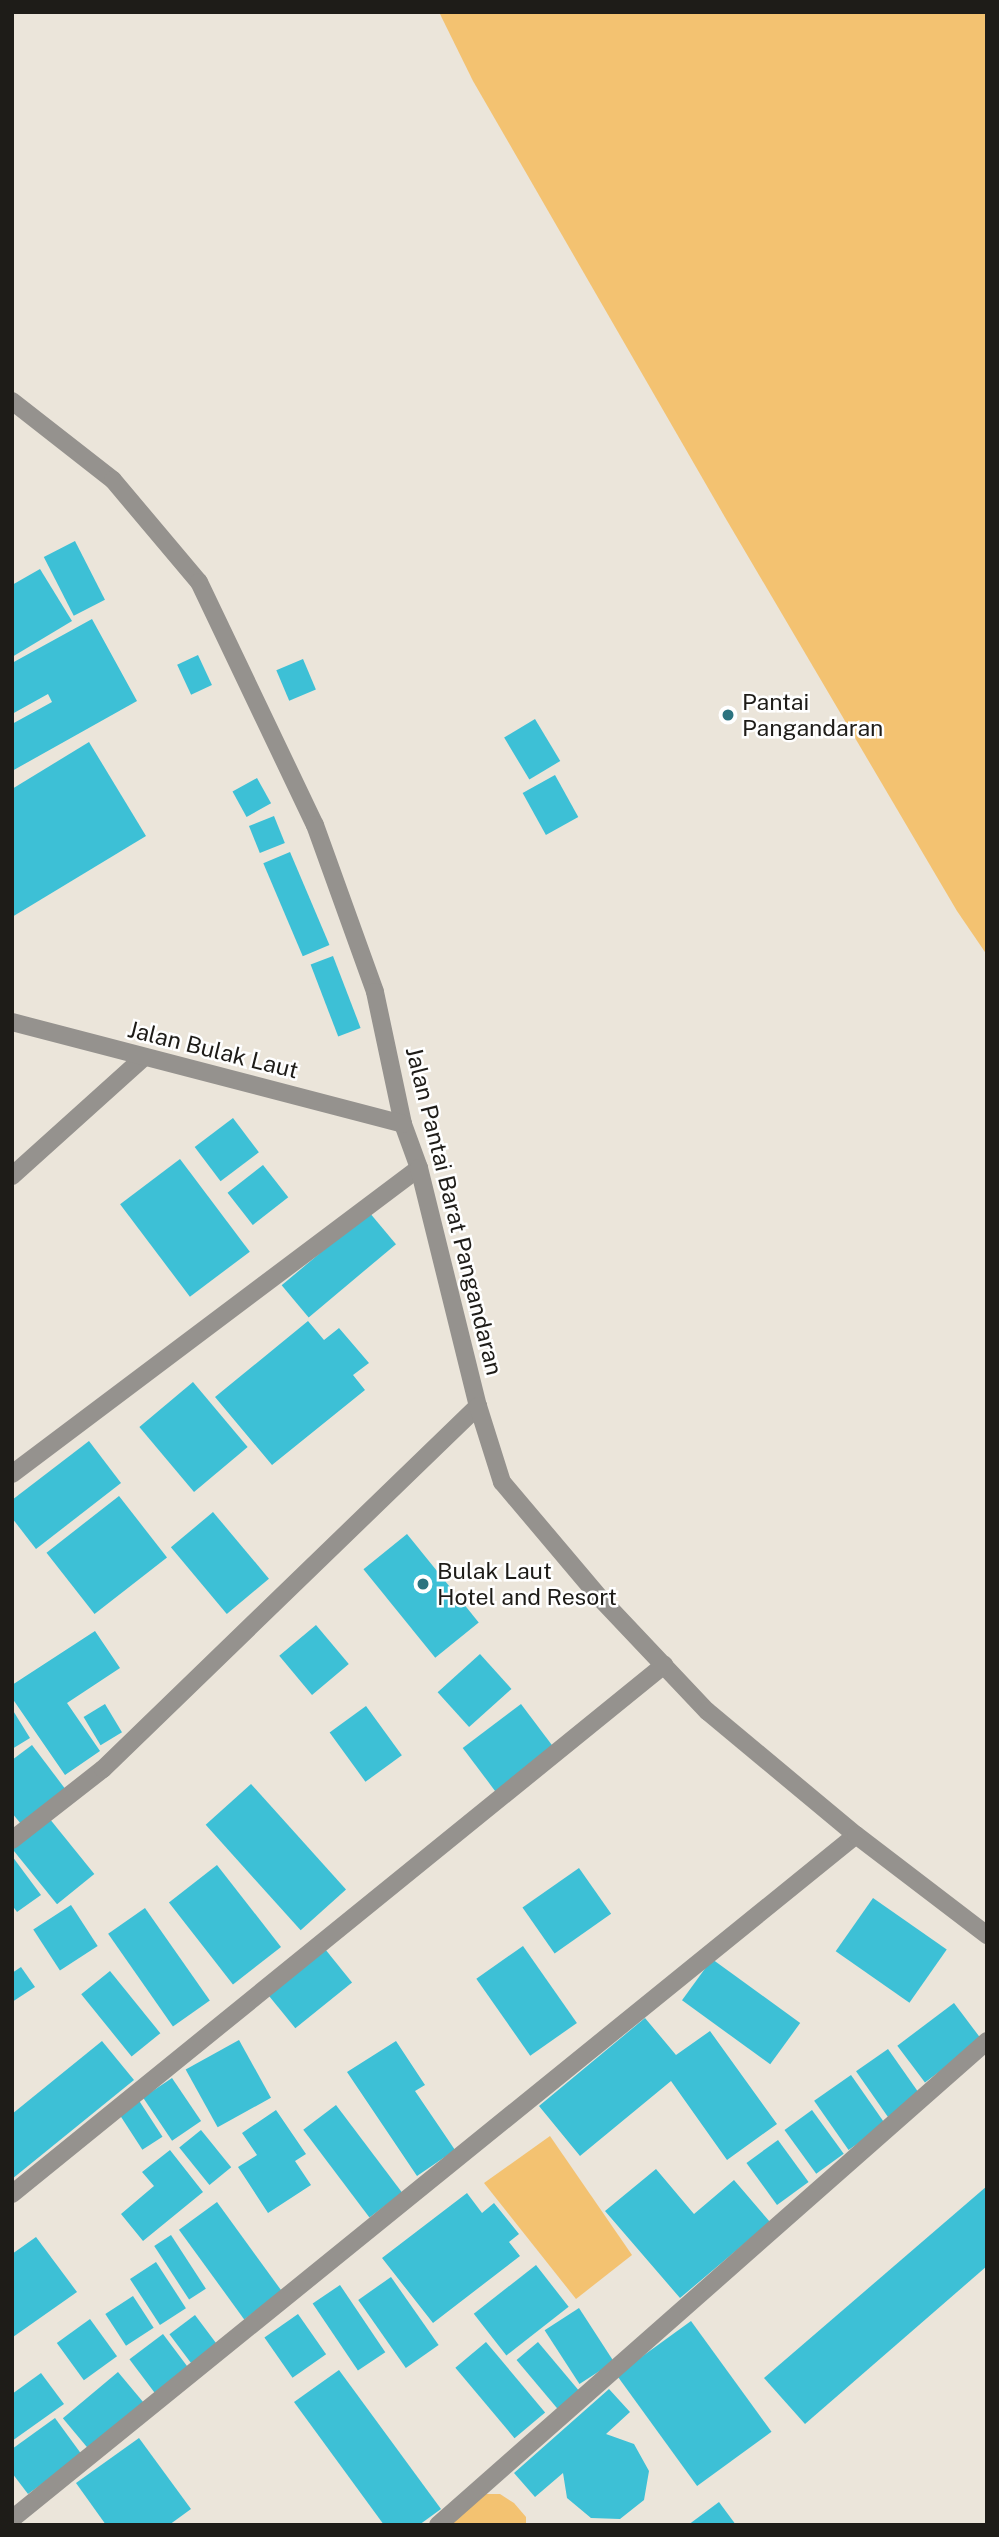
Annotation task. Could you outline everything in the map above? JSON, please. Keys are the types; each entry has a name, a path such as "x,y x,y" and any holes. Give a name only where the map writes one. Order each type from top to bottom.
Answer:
{"street":[{"name":"Jalan Pantai Barat Pangandaran","path":"12,401 113,480 199,582 316,825 375,992 403,1124 419,1168 478,1406 502,1482 600,1598 707,1711 856,1835 987,1935"},
{"name":"Jalan Bulak Laut","path":"12,1022 403,1124"},
{"path":"12,1176 143,1058"},
{"path":"12,1474 419,1168"},
{"path":"12,1840 103,1769 478,1406"},
{"path":"12,2193 664,1665"},
{"path":"12,2519 856,1835"},
{"path":"438,2525 987,2041"}],"shaded area":[{"path":"439,12 987,12 987,955 957,911 726,519 473,81"},
{"path":"550,2136 632,2255 576,2299 484,2183"},
{"path":"484,2494 500,2494 514,2503 526,2517 526,2525 443,2525"}],"building":[{"path":"75,541 105,600 74,616 44,557"},
{"path":"40,569 72,621 12,657 12,585"},
{"path":"92,619 137,701 12,771 12,724 52,702 48,694 12,714 12,663"},
{"path":"198,655 212,685 191,695 177,665"},
{"path":"303,659 316,689 289,701 276,670"},
{"path":"535,719 560,761 529,780 504,738"},
{"path":"89,742 146,836 12,917 12,789"},
{"path":"555,775 578,817 546,835 523,793"},
{"path":"257,778 271,803 247,817 233,792"},
{"path":"274,816 285,843 260,853 249,826"},
{"path":"290,852 329,945 303,956 263,863"},
{"path":"333,956 361,1028 338,1036 311,965"},
{"path":"233,1118 259,1152 221,1181 195,1147"},
{"path":"180,1159 250,1252 190,1297 120,1204"},
{"path":"263,1165 288,1197 253,1225 228,1193"},
{"path":"369,1212 396,1244 309,1317 282,1285"},
{"path":"308,1321 324,1340 339,1328 369,1363 353,1375 365,1390 272,1465 215,1397"},
{"path":"193,1382 248,1447 194,1492 139,1427"},
{"path":"89,1441 121,1483 36,1549 12,1518 12,1500"},
{"path":"119,1496 167,1557 95,1614 47,1553"},
{"path":"213,1512 269,1579 227,1614 171,1547"},
{"path":"407,1534 479,1623 435,1658 363,1569"},
{"path":"316,1625 349,1664 312,1695 279,1656"},
{"path":"95,1631 120,1668 67,1703 100,1751 65,1775 12,1698 12,1685"},
{"path":"480,1654 511,1689 469,1727 438,1692"},
{"path":"105,1704 122,1732 101,1745 84,1717"},
{"path":"521,1704 555,1749 496,1793 463,1748"},
{"path":"366,1706 402,1755 365,1782 330,1732"},
{"path":"12,1709 30,1738 12,1749"},
{"path":"32,1745 66,1790 21,1824 12,1813 12,1760"},
{"path":"251,1784 346,1890 301,1930 206,1825"},
{"path":"49,1818 94,1874 57,1904 12,1849"},
{"path":"12,1856 41,1895 17,1912 12,1905"},
{"path":"217,1865 281,1947 233,1985 169,1903"},
{"path":"579,1868 611,1914 555,1953 522,1908"},
{"path":"873,1898 947,1950 909,2003 836,1951"},
{"path":"71,1905 98,1946 60,1971 33,1930"},
{"path":"145,1908 210,2001 173,2026 108,1934"},
{"path":"523,1946 577,2023 530,2056 476,1979"},
{"path":"325,1949 352,1982 295,2028 268,1995"},
{"path":"712,1959 800,2023 770,2064 682,2000"},
{"path":"21,1967 35,1987 12,2002 12,1973"},
{"path":"110,1971 160,2033 132,2056 81,1994"},
{"path":"954,2003 982,2040 925,2082 897,2046"},
{"path":"645,2018 676,2055 710,2031 777,2124 727,2160 671,2081 580,2156 539,2106"},
{"path":"239,2040 271,2098 218,2127 186,2070"},
{"path":"102,2041 134,2080 12,2179 12,2114"},
{"path":"396,2041 425,2085 415,2091 455,2150 417,2176 347,2072"},
{"path":"888,2049 920,2095 888,2117 856,2071"},
{"path":"851,2075 885,2124 849,2150 814,2101"},
{"path":"172,2078 201,2121 172,2141 143,2098"},
{"path":"138,2099 163,2137 142,2150 118,2112"},
{"path":"336,2105 402,2193 369,2218 303,2130"},
{"path":"276,2110 306,2154 295,2161 311,2185 268,2213 238,2167 257,2155 242,2133"},
{"path":"812,2110 844,2154 816,2174 784,2130"},
{"path":"201,2130 231,2167 209,2185 179,2148"},
{"path":"778,2140 809,2182 777,2205 746,2163"},
{"path":"170,2150 203,2192 143,2241 121,2214 154,2186 142,2172"},
{"path":"656,2169 694,2214 734,2180 770,2222 680,2298 605,2211"},
{"path":"987,2186 987,2266 805,2424 764,2378"},
{"path":"467,2193 482,2213 494,2203 519,2234 509,2242 520,2256 433,2323 382,2258"},
{"path":"217,2202 282,2292 244,2319 179,2230"},
{"path":"171,2235 206,2289 189,2300 154,2246"},
{"path":"36,2237 77,2292 13,2337 12,2254"},
{"path":"156,2262 186,2308 160,2325 130,2279"},
{"path":"536,2265 569,2307 506,2355 474,2314"},
{"path":"391,2277 439,2345 406,2368 358,2300"},
{"path":"340,2285 385,2352 358,2371 313,2303"},
{"path":"133,2296 154,2328 126,2346 105,2314"},
{"path":"579,2308 614,2362 579,2384 545,2330"},
{"path":"298,2314 326,2354 293,2378 264,2338"},
{"path":"195,2315 218,2346 193,2365 169,2334"},
{"path":"90,2319 117,2356 84,2380 57,2343"},
{"path":"691,2321 772,2432 697,2486 617,2375"},
{"path":"163,2334 189,2369 156,2394 129,2359"},
{"path":"486,2342 545,2412 514,2438 455,2368"},
{"path":"538,2342 582,2394 560,2412 517,2360"},
{"path":"339,2370 441,2509 419,2525 384,2525 294,2402"},
{"path":"118,2372 144,2403 89,2449 63,2418"},
{"path":"41,2373 64,2404 12,2441 12,2394"},
{"path":"609,2389 630,2412 606,2434 634,2444 649,2471 644,2500 620,2519 591,2518 567,2498 563,2473 535,2497 514,2473"},
{"path":"55,2418 82,2455 28,2494 12,2473 12,2449"},
{"path":"139,2438 191,2509 169,2525 106,2525 76,2483"},
{"path":"719,2502 736,2525 688,2525"}],"place":[{"name":"Pantai Pangandaran","path":"728,715"},
{"name":"Bulak Laut Hotel and Resort","path":"423,1584"}]}
